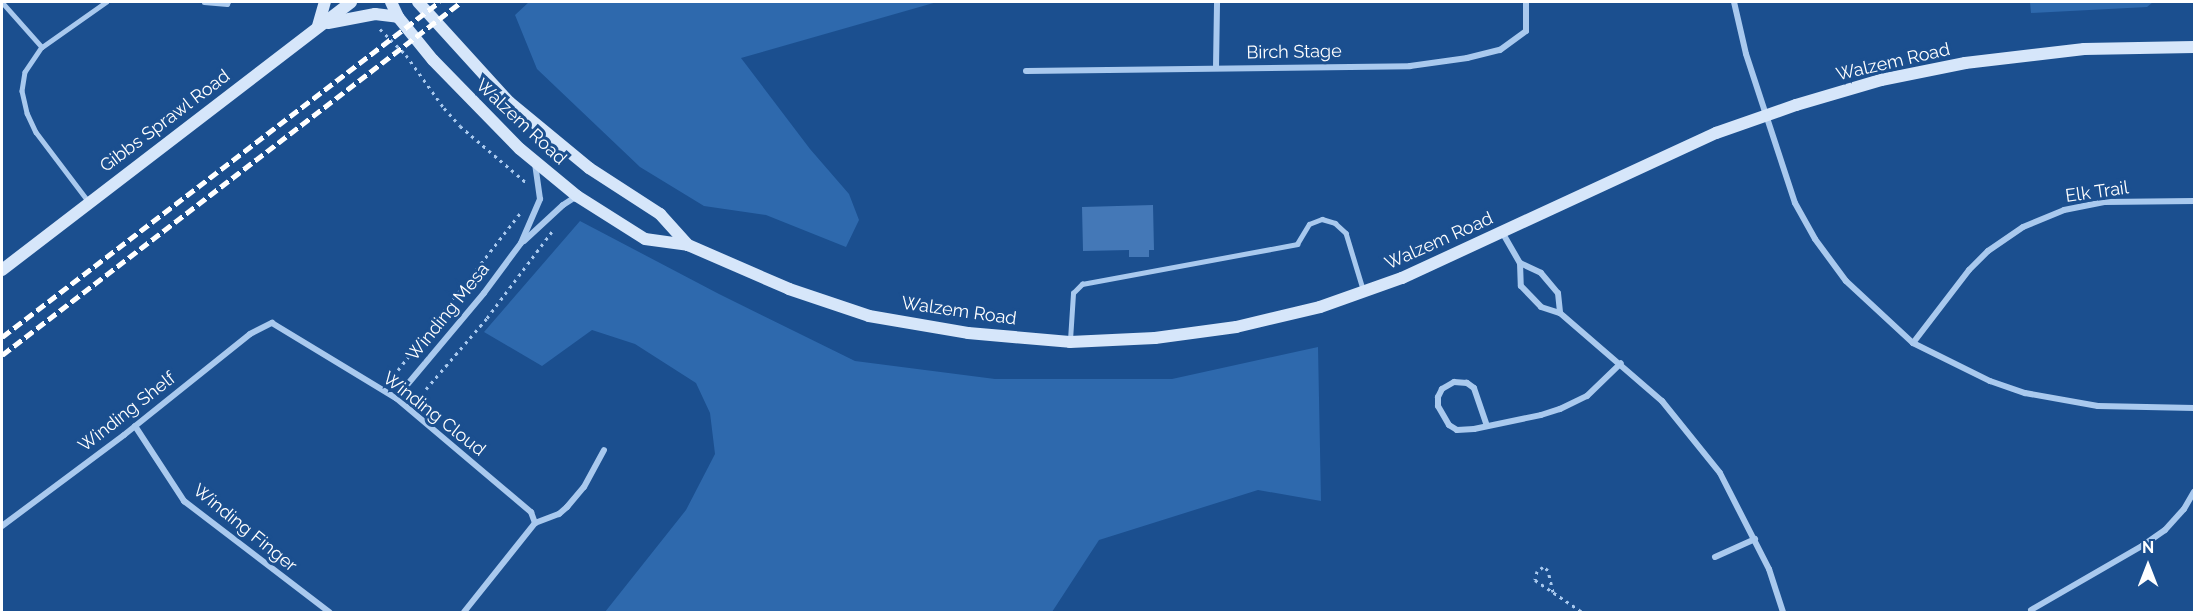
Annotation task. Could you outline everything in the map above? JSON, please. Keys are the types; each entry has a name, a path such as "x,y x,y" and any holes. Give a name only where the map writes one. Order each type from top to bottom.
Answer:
{"main road":[{"path":"318,27 325,2"},
{"name":"Gibbs Sprawl Road","path":"2,270 351,2"},
{"name":"Walzem Road","path":"391,2 398,18 461,91 535,162 578,196 645,239 688,245 789,289 869,316 968,333 1070,342 1155,338 1236,327 1320,307 1402,279 1630,170 1716,133 1766,114 1881,80 1965,63 2084,50 2194,47"},
{"name":"Walzem Road","path":"420,2 477,69 509,102 589,168 660,214 688,245"},
{"path":"318,27 338,20 375,14 398,18"}],"street":[{"path":"1216,68 1217,2"},
{"name":"Birch Stage","path":"1026,71 1410,66 1467,58 1500,50 1526,31 1526,2"},
{"path":"1734,2 1746,54 1795,203 1815,238 1846,280 1913,343 1990,381 2034,395 2098,406 2194,408"},
{"name":"Winding Mesa","path":"521,243 540,199 535,162"},
{"name":"Winding Mesa","path":"396,398 484,293 521,243 563,205 578,196"},
{"name":"Elk Trail","path":"1913,343 1969,270 1988,251 2023,227 2064,210 2093,203 2194,201"},
{"path":"1502,232 1520,263 1521,286 1541,307 1560,313 1621,363 1662,401 1720,473 1769,569 1783,612"},
{"path":"1520,263 1541,273 1558,293 1560,313"},
{"name":"Winding Cloud","path":"272,323 396,398 531,512 535,524"},
{"name":"Winding Shelf","path":"2,526 135,426 250,334 272,323"},
{"path":"1487,426 1474,388 1467,383 1454,382 1442,389 1438,397 1438,406 1449,425 1457,430 1487,426 1560,409 1587,396 1621,363"},
{"name":"Winding Finger","path":"135,426 184,501 329,612"},
{"path":"464,612 535,524 559,514 567,507 584,487 604,450"},
{"path":"2031,610 2142,546 2165,530 2184,509 2194,492"},
{"path":"1715,557 1755,540"}],"lane":[{"path":"2,2 42,47"},
{"path":"89,202 42,140 27,113 22,91 25,72 42,47 106,2"},
{"path":"204,2 228,4 228,2"},
{"path":"1070,342 1073,293 1082,284 1297,244 1309,224 1322,219 1335,223 1346,233 1364,292"}],"path":[{"path":"378,28 406,55 444,108 460,126 532,190"},
{"path":"398,370 523,209"},
{"path":"426,389 487,318 557,225"},
{"path":"1553,592 1548,570 1543,567 1537,571 1535,580 1582,612"}],"shaded area":[{"path":"529,2 937,2 741,58 810,149 849,194 859,220 846,247 766,215 704,206 640,167 537,69 515,15"},
{"path":"2030,2 2153,2 2147,7 2031,13"},
{"path":"580,221 719,294 855,361 995,379 1172,379 1318,347 1321,501 1258,490 1099,540 1052,612 605,612 686,510 715,454 710,413 696,383 635,344 592,330 542,366 484,332"}],"building":[{"path":"1153,205 1154,250 1149,250 1149,257 1129,257 1129,250 1083,251 1082,207"}],"railway":[{"path":"2,337 439,2"},
{"path":"2,355 461,2"}]}
